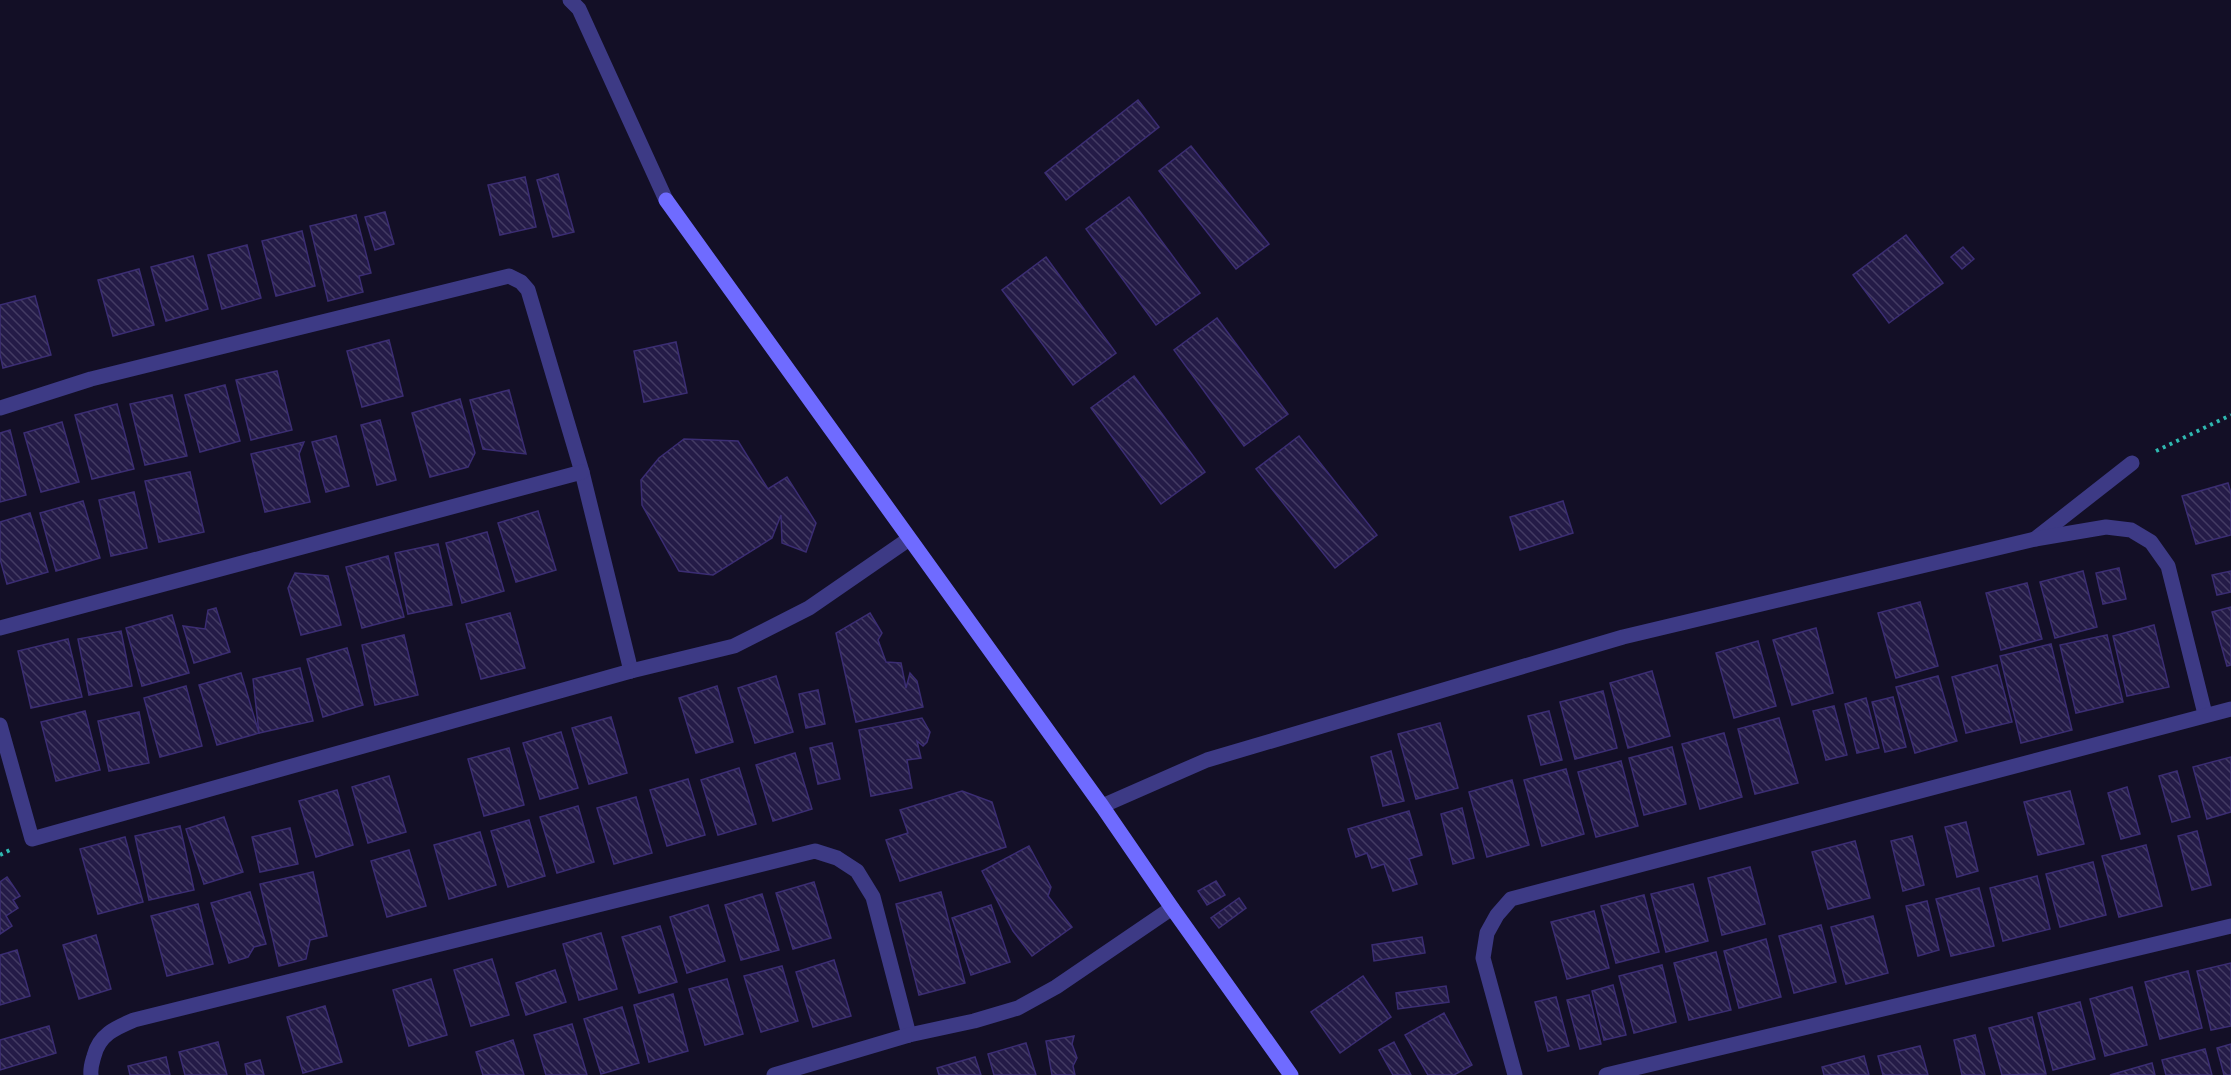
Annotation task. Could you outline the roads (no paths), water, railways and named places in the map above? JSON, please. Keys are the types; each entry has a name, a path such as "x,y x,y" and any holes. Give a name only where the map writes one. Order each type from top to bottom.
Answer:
{"street":[{"path":"570,0 579,9 666,200 1102,806 1290,1075"},
{"path":"0,408 91,379 509,276 521,282 528,290 582,471 631,671"},
{"path":"2035,539 2132,463"},
{"path":"0,628 582,471"},
{"path":"1102,806 1207,760 1623,637 2035,539 2106,527 2131,530 2151,542 2168,566 2205,714"},
{"path":"0,725 32,839 631,671 734,646 809,608 909,539"},
{"path":"1515,1075 1483,958 1487,933 1497,915 1511,899 2231,709"},
{"path":"91,1075 96,1046 112,1029 134,1020 815,851 837,858 857,871 873,897 909,1035"},
{"path":"774,1075 909,1035 974,1022 1018,1008 1056,987 1172,908"},
{"path":"1606,1075 2231,926"}]}
